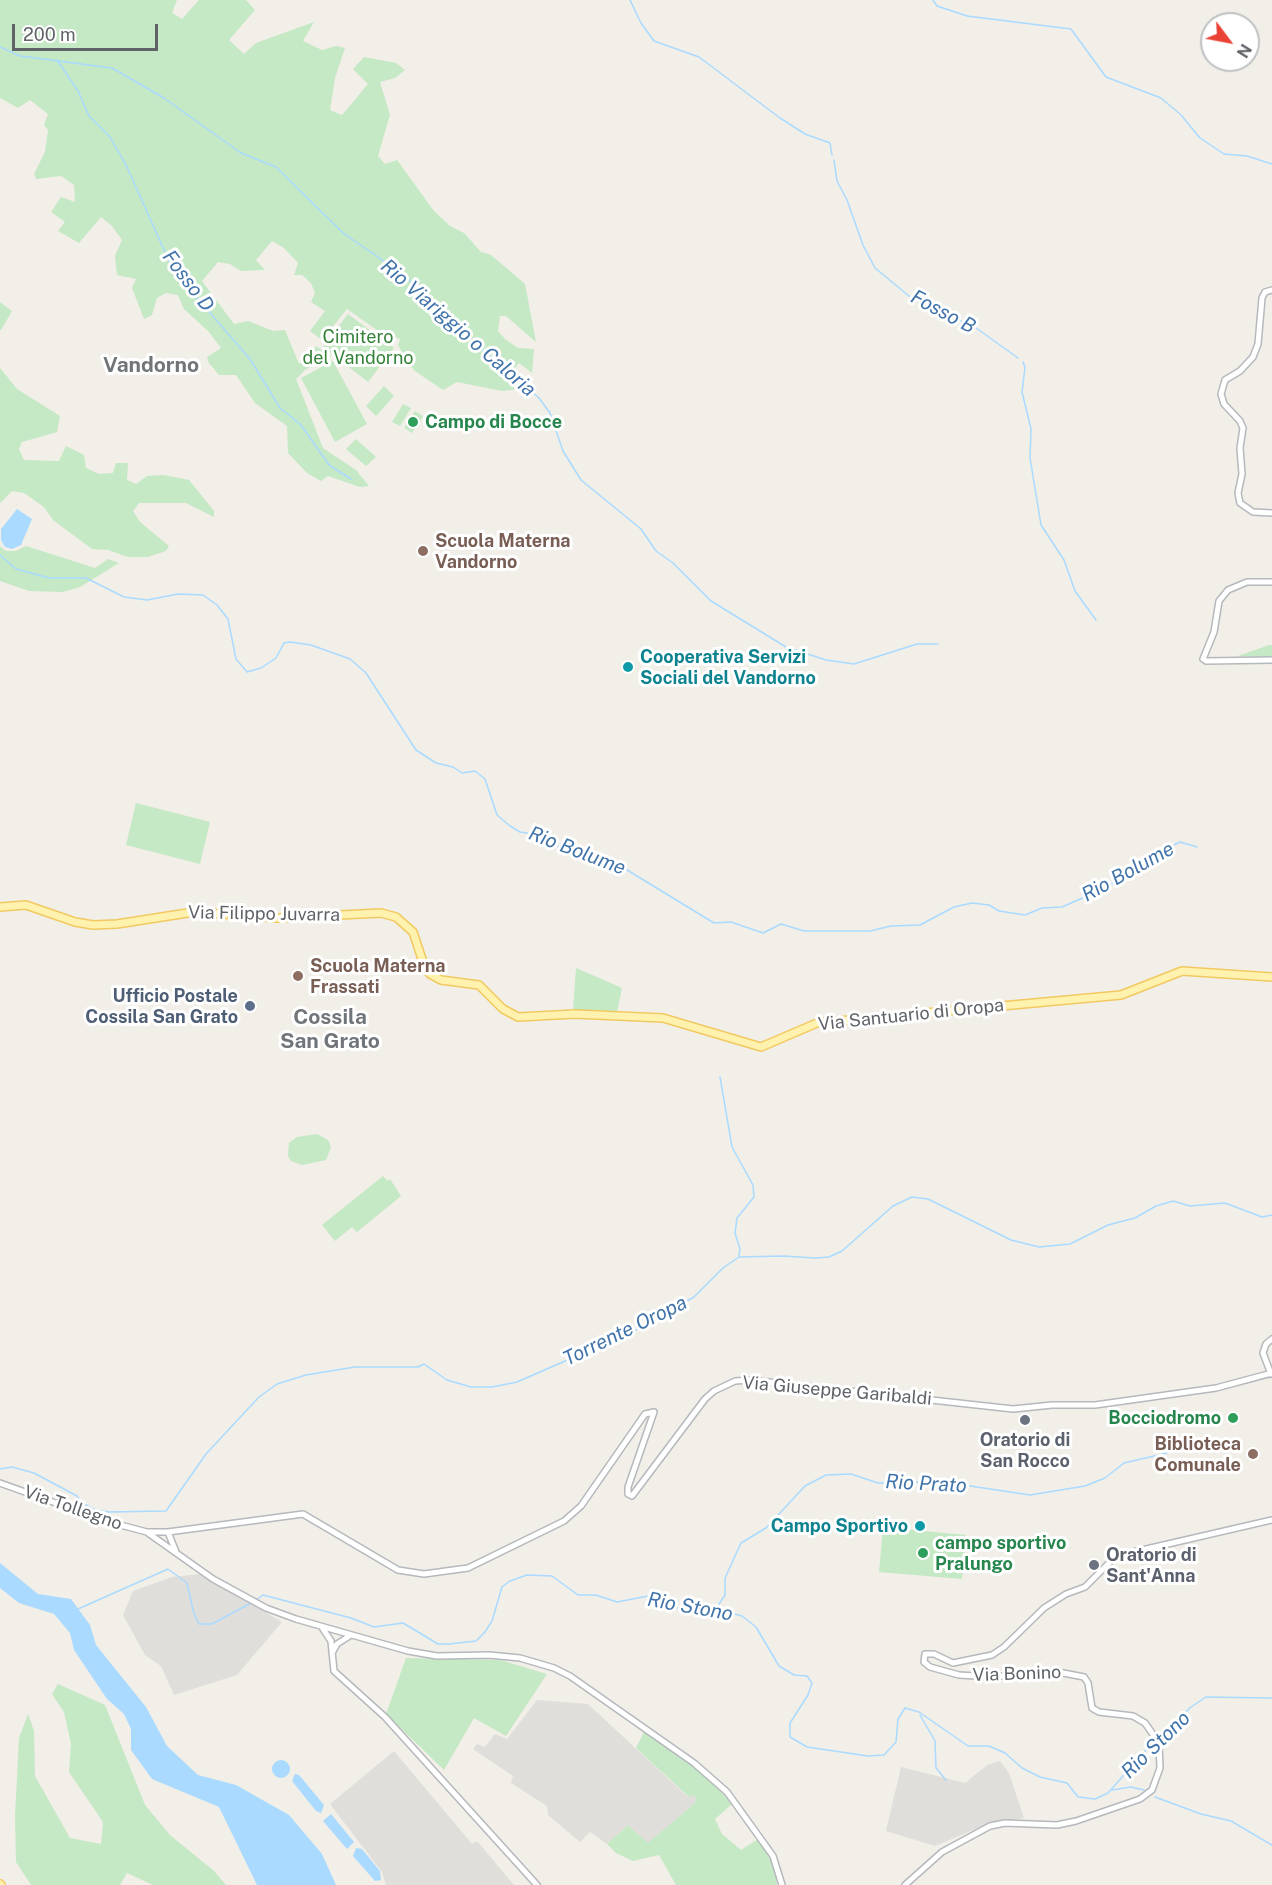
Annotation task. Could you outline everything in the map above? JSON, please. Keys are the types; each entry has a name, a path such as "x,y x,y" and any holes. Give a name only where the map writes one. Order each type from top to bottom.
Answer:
{"main road":[{"name":"Via Filippo Juvarra","path":"0,907 26,904 75,922 93,925 117,924 173,914 211,913 278,918 381,913 396,917 413,932 425,968 430,974 441,980 468,981 479,985 503,1009 518,1017"},
{"name":"Via Santuario di Oropa","path":"518,1017 575,1014 663,1018 761,1047 817,1023 1121,995 1182,971 1272,977"}],"street":[{"path":"1272,290 1265,292 1262,298 1259,338 1253,357 1225,380 1221,394 1224,404 1240,421 1243,428 1240,448 1242,474 1238,493 1240,503 1253,512 1272,513"},
{"path":"1272,582 1240,584 1224,595 1217,608 1214,632 1203,659 1206,661 1272,660"},
{"path":"1272,1339 1263,1348 1263,1353 1272,1374"},
{"name":"Via Giuseppe Garibaldi","path":"147,1532 168,1532 303,1514 407,1574 459,1569 537,1536 564,1521 581,1506 645,1414 654,1412 628,1487 628,1494 632,1496 705,1399 714,1391 735,1381 750,1380 1013,1408 1056,1404 1095,1405 1216,1388 1272,1374"},
{"name":"Via Tollegno","path":"0,1483 109,1522 147,1532"},
{"name":"Via Bonino","path":"905,1885 937,1856 956,1843 990,1826 1005,1823 1039,1825 1067,1823 1140,1799 1152,1790 1157,1782 1161,1752 1154,1734 1138,1718 1099,1712 1092,1708 1088,1683 1084,1677 1075,1673 1053,1671 992,1677 959,1676 930,1667 923,1658 928,1653 953,1663 992,1654 1012,1640 1044,1608 1066,1594 1085,1587 1116,1556 1272,1520"},
{"path":"172,1540 182,1530"},
{"path":"147,1532 213,1579 259,1603 320,1626 420,1653 520,1658 554,1668 570,1676 694,1763 727,1792 773,1856 782,1885"},
{"path":"167,1547 168,1532"},
{"path":"168,1532 176,1552"},
{"path":"320,1626 334,1642"},
{"path":"338,1631 332,1654 334,1671 385,1717 537,1885"},
{"path":"334,1642 351,1635"}],"shaded area":[{"path":"200,1574 282,1622 237,1675 174,1695 161,1666 145,1655 123,1615 133,1591 172,1577"},
{"path":"537,1700 588,1704 688,1797 694,1795 696,1798 694,1804 648,1844 628,1825 607,1844 590,1832 580,1842 548,1815 547,1806 511,1783 513,1776 473,1749 477,1744 485,1747 495,1734 507,1739"},
{"path":"394,1751 472,1844 477,1841 514,1885 386,1885 382,1872 330,1804"},
{"path":"1000,1761 1009,1773 1024,1818 985,1825 935,1846 886,1831 901,1767 965,1783 987,1765"}],"green space":[{"path":"0,0 177,0 172,13 182,19 199,0 246,0 255,10 229,40 244,54 256,43 314,22 303,41 322,50 336,46 345,48 335,78 330,110 342,115 368,84 353,69 364,57 396,63 405,70 395,78 380,82 390,115 378,156 385,164 397,160 434,211 450,226 464,233 481,252 491,255 525,284 536,342 506,316 500,316 498,331 518,348 534,349 532,373 519,363 513,370 526,381 520,389 502,391 457,382 443,390 415,371 406,361 398,345 400,339 381,333 347,309 322,340 310,331 325,311 311,302 315,293 311,283 302,275 294,275 298,263 284,248 272,241 256,260 265,270 241,271 230,264 218,262 202,281 234,324 248,321 273,331 285,330 299,364 316,346 331,356 305,370 296,379 323,448 356,470 369,486 360,487 328,476 321,481 307,473 288,453 287,426 255,403 236,375 219,375 209,363 207,357 221,348 209,332 184,309 178,295 166,293 157,298 152,315 144,319 132,288 136,279 117,275 115,256 122,240 112,226 101,217 79,243 58,231 65,222 51,212 61,197 75,202 74,185 61,176 36,179 34,174 45,152 48,130 44,125 48,114 30,100 18,108 0,98"},
{"path":"0,302 12,311 1,330 0,330"},
{"name":"Cimitero del Vandorno","path":"348,314 394,348 368,382 323,347"},
{"path":"333,361 367,424 335,442 301,378"},
{"path":"0,368 17,389 60,416 57,432 22,442 19,449 24,460 59,461 66,446 84,455 86,468 99,474 113,473 116,463 128,463 127,480 136,484 147,476 164,475 189,480 214,511 214,517 186,503 139,503 133,511 140,522 169,546 166,551 148,557 128,557 108,550 92,549 53,520 44,507 24,493 12,491 0,503"},
{"path":"384,386 394,396 376,416 366,406"},
{"name":"Campo di Bocce","path":"403,404 411,408 400,426 392,422"},
{"name":"Campo di Bocce","path":"415,411 423,416 412,433 404,428"},
{"path":"356,439 376,457 366,466 346,449"},
{"path":"0,546 6,551 16,551 26,546 95,568 108,559 119,563 80,587 63,592 29,591 0,581"},
{"path":"1272,645 1272,657 1238,656"},
{"path":"136,803 210,822 200,864 126,845"},
{"path":"576,968 622,988 617,1012 573,1011"},
{"path":"317,1134 328,1140 331,1147 326,1160 302,1165 291,1161 288,1156 289,1143 297,1137"},
{"path":"383,1176 388,1181 390,1179 401,1196 357,1232 352,1227 335,1241 322,1225"},
{"name":"campo sportivo Pralungo","path":"883,1527 966,1535 962,1579 879,1572"},
{"path":"406,1658 500,1660 547,1674 506,1736 474,1718 444,1770 386,1714"},
{"path":"58,1684 105,1705 145,1805 170,1835 214,1871 226,1885 153,1885 127,1873 120,1885 31,1885 16,1862 15,1816 19,1738 28,1714 34,1731 35,1776 70,1838 101,1844 103,1822 69,1772 71,1744 64,1712 52,1694"},
{"path":"644,1732 709,1778 732,1804 715,1819 722,1834 741,1850 758,1839 775,1868 777,1885 676,1885 659,1855 633,1861 616,1853 607,1844 628,1825 648,1843 694,1804 696,1799 694,1795 689,1797 636,1748"}],"water":[{"path":"17,509 32,519 21,545 12,549 5,547 1,540 1,529"},
{"path":"0,1563 38,1594 71,1599 90,1625 96,1645 146,1707 167,1746 198,1775 236,1785 289,1815 322,1854 336,1885 257,1885 219,1807 152,1779 131,1750 131,1729 124,1714 107,1699 74,1650 70,1633 54,1614 19,1603 0,1588"},
{"path":"281,1760 287,1763 290,1769 287,1775 281,1778 275,1775 272,1769 275,1763"},
{"path":"295,1774 299,1775 324,1805 321,1813 316,1811 292,1781"},
{"path":"331,1814 354,1842 347,1849 323,1821"},
{"path":"356,1848 362,1849 380,1871 381,1880 375,1881 353,1856"}],"waterway":[{"name":"Fosso B","path":"630,0 641,23 654,41 699,57 780,118 805,134 830,143 832,155"},
{"path":"933,0 937,6 967,16 1071,29 1106,77 1161,98 1181,115 1200,138 1224,154 1247,156 1272,164"},
{"name":"Rio Viariggio o Caloria","path":"0,47 20,56 112,68 164,98 241,153 276,167 343,233 407,277 431,306 539,398 550,413 563,451 581,480 641,529 656,551 673,563 711,601 786,647 826,660 854,664 917,644 938,644"},
{"name":"Fosso D","path":"57,60 78,91 89,116 110,137 126,165 169,261 184,283 250,359 280,408 301,425 329,465 351,479"},
{"name":"Fosso B","path":"834,160 837,181 875,268 909,296 933,310 972,325 1018,358"},
{"name":"Fosso B","path":"1023,362 1025,367 1022,392 1031,429 1030,458 1041,525 1064,560 1075,591 1096,620"},
{"name":"Rio Bolume","path":"0,555 16,569 49,578 86,578 124,597 147,600 178,594 203,595 217,605 228,619 236,659 247,672 261,668 276,658 284,643 290,642 311,645 350,659 366,673 416,750 436,763 453,767 462,773 475,771 485,779 497,815 510,826 520,832 540,835 571,854 586,853 614,862 714,923 731,922 763,933 781,924 804,931 870,931 891,926 920,925 954,907 972,903 989,905 999,911 1025,915 1042,908 1062,907 1087,896 1152,864 1164,850 1180,842 1197,847"},
{"path":"720,1077 732,1147 753,1185 754,1197 737,1218 735,1233 740,1249 739,1256"},
{"name":"Torrente Oropa","path":"0,1469 12,1467 34,1473 77,1496 81,1502 93,1509 108,1512 166,1511 206,1454 259,1397 277,1384 306,1375 355,1367 418,1367 424,1364 447,1380 471,1387 492,1387 517,1382 636,1330 694,1297 723,1268 739,1257 815,1258 829,1257 842,1251 893,1206 912,1197 928,1199 1011,1240 1039,1247 1070,1244 1108,1225 1135,1218 1156,1206 1173,1201 1190,1206 1225,1203 1262,1217 1272,1215"},
{"name":"Rio Prato","path":"715,1610 725,1595 725,1578 741,1543 766,1528 805,1486 826,1475 851,1474 878,1483 916,1482 935,1486 957,1484 1030,1495 1085,1486 1105,1478 1124,1463 1167,1453"},
{"name":"Rio Stono","path":"78,1609 168,1569 187,1583 194,1614 199,1624 212,1624 251,1603"},
{"name":"Rio Stono","path":"255,1601 263,1595 351,1618 374,1627 403,1623 438,1644 449,1644 476,1641 485,1632 492,1621 502,1587 510,1581 527,1575 552,1576 578,1595 596,1595 617,1602 648,1596 667,1600 677,1608 724,1611 742,1616 756,1627 779,1666 794,1675 807,1676 812,1683 808,1695 790,1723 790,1737 807,1747 868,1756 884,1755 896,1742 898,1719 905,1708 919,1712 968,1746 989,1746 1005,1753 1022,1768 1040,1777 1067,1783 1078,1797 1095,1799 1108,1793 1155,1740"},
{"name":"Rio Stono","path":"1159,1737 1191,1707 1206,1697 1272,1698"},
{"path":"920,1715 935,1741 936,1768 946,1780"},
{"path":"1112,1790 1131,1787 1144,1790"},
{"path":"1155,1797 1201,1814 1231,1821 1272,1845"}],"place":[{"name":"Campo di Bocce","path":"413,422"},
{"name":"Scuola Materna Vandorno","path":"423,551"},
{"name":"Cooperativa Servizi Sociali del Vandorno","path":"628,667"},
{"name":"Scuola Materna Frassati","path":"298,976"},
{"name":"Ufficio Postale Cossila San Grato","path":"250,1006"},
{"name":"Bocciodromo","path":"1233,1418"},
{"name":"Oratorio di San Rocco","path":"1025,1420"},
{"name":"Biblioteca Comunale","path":"1253,1454"},
{"name":"Campo Sportivo","path":"920,1526"},
{"name":"campo sportivo Pralungo","path":"923,1553"},
{"name":"Oratorio di Sant'Anna","path":"1094,1565"}],"district":[{"name":"Vandorno","path":"151,366"},
{"name":"Cossila San Grato","path":"330,1030"}]}
